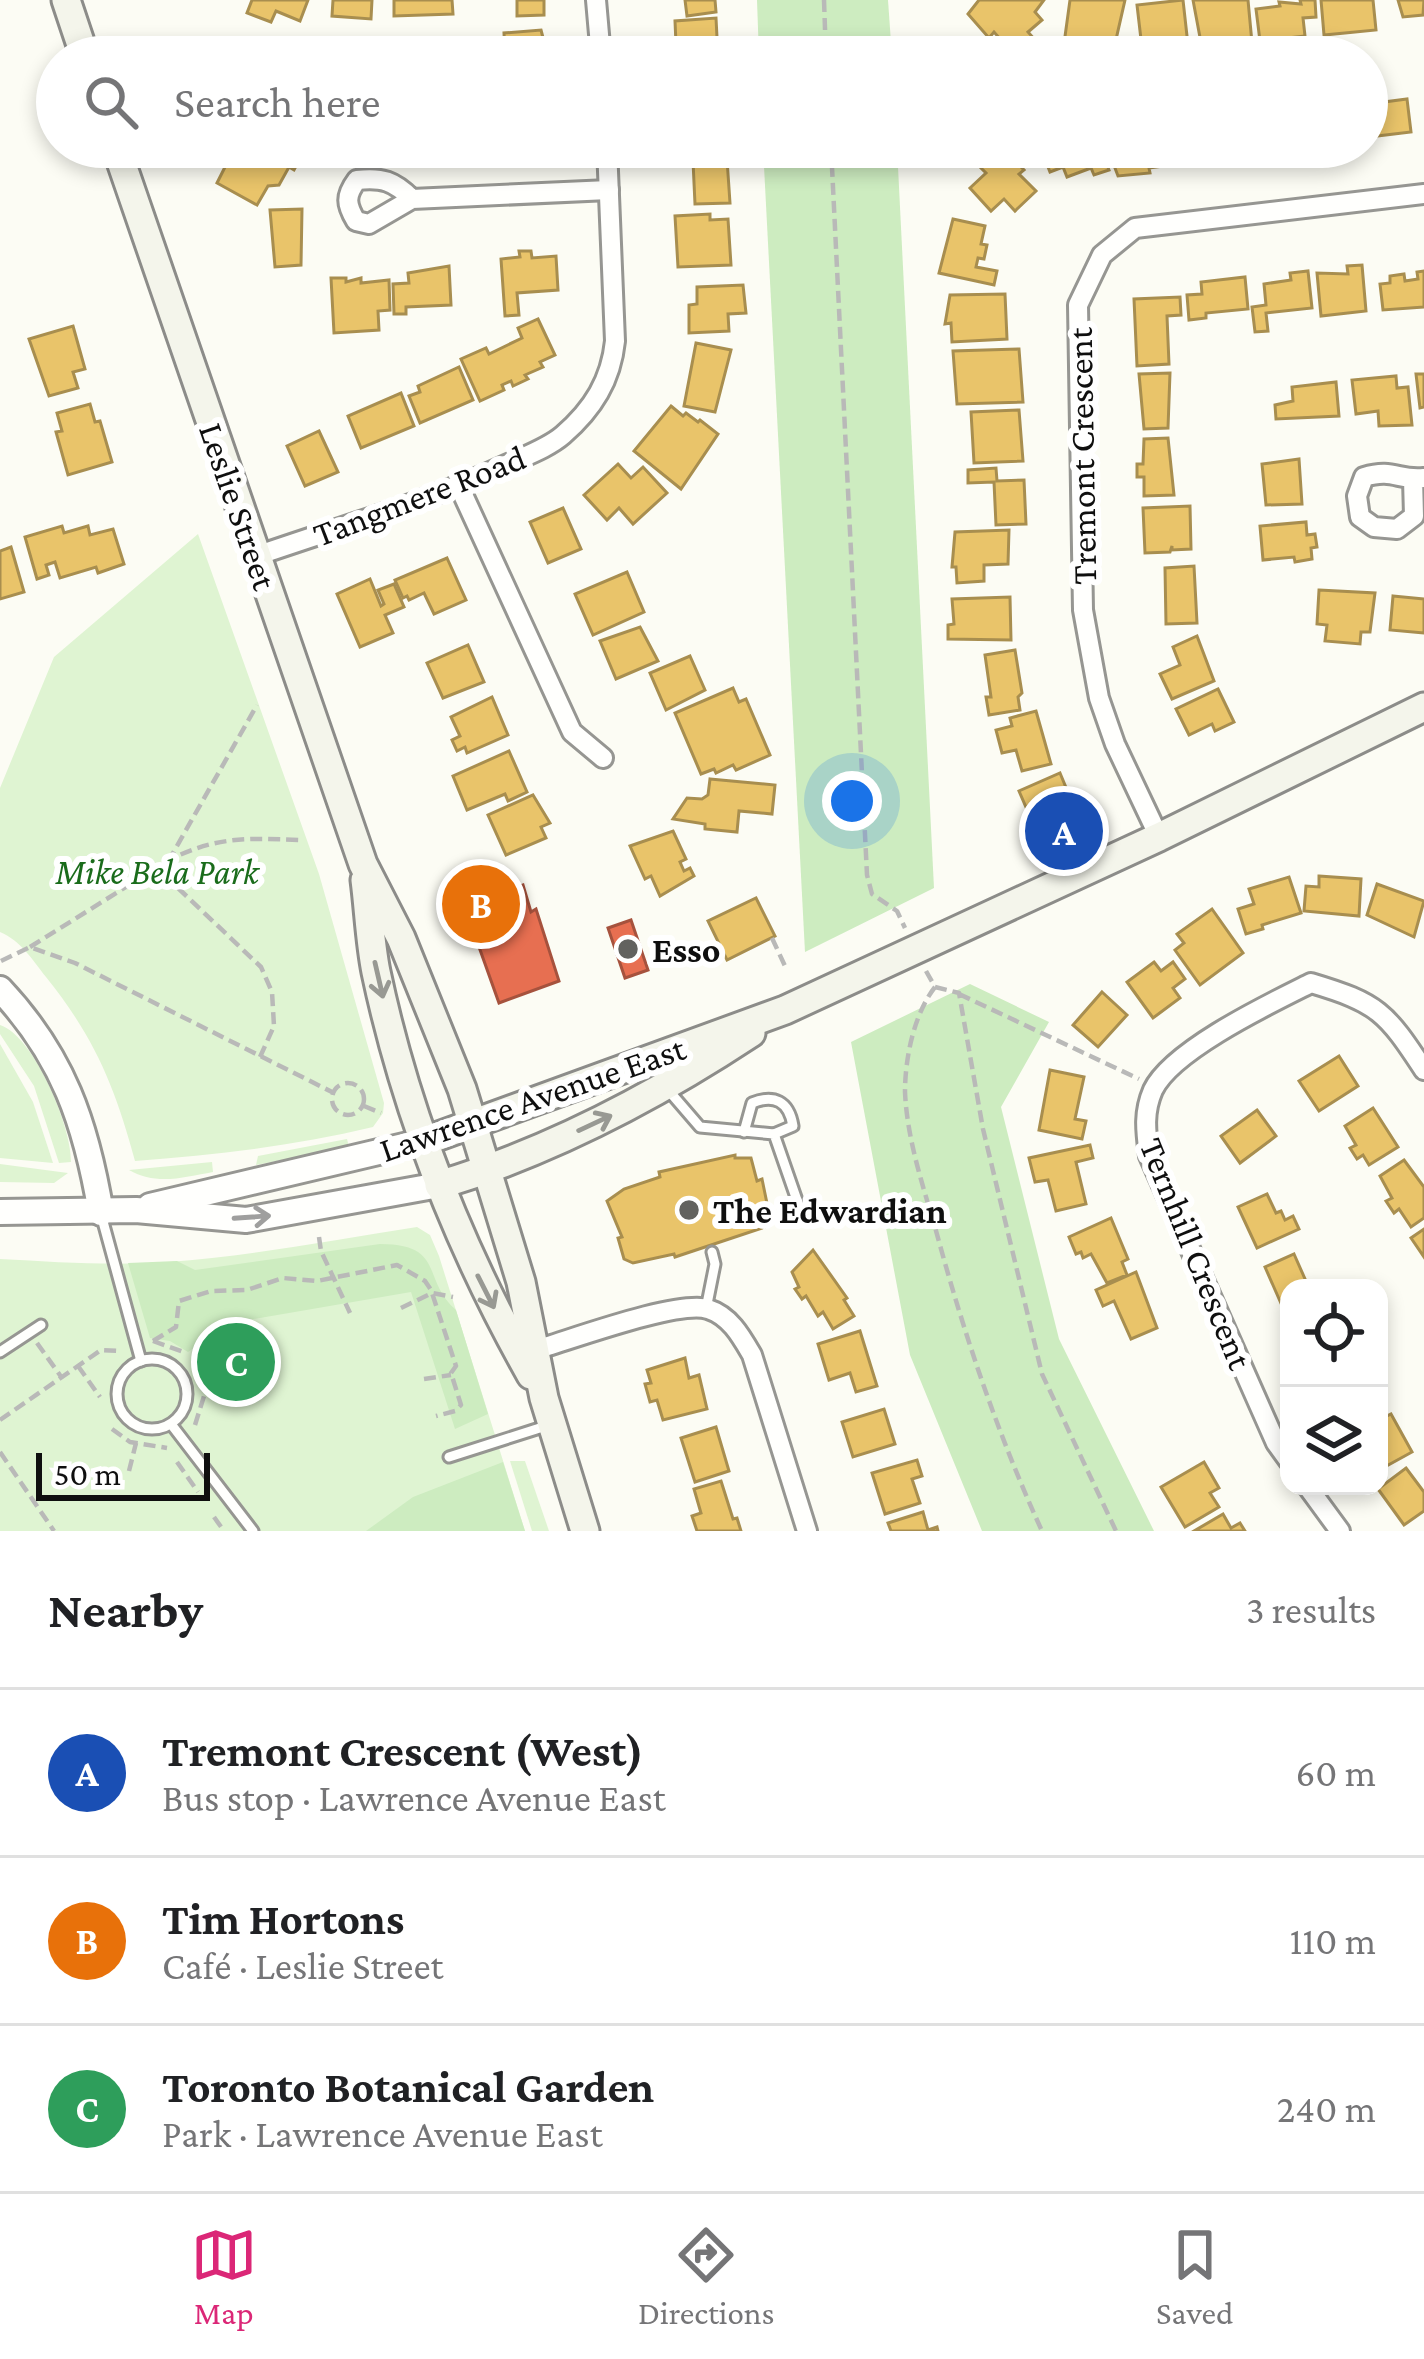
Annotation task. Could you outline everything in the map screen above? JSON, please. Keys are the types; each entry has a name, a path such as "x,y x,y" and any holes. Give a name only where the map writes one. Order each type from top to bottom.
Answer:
{"main road":[{"path":"65,0 78,36"},
{"name":"Leslie Street","path":"123,168 363,864 401,938 474,1125 521,1282 549,1411 585,1531"},
{"name":"Lawrence Avenue East","path":"425,1141 785,1010 1159,837 1424,707"},
{"name":"Leslie Street","path":"363,864 376,970 439,1184 485,1292 549,1411"},
{"name":"Lawrence Avenue East","path":"439,1184 488,1170 667,1088 785,1010"}],"street":[{"path":"596,0 599,36"},
{"name":"Tangmere Road","path":"256,556 459,486 562,437 598,397 612,370 608,168"},
{"path":"412,199 609,190"},
{"name":"Tremont Crescent","path":"1159,837 1099,698 1083,610 1078,305 1102,255 1135,228 1424,194"},
{"path":"459,486 572,732 603,758"},
{"name":"Ternhill Crescent","path":"1280,1449 1149,1156 1144,1120 1154,1087 1171,1069 1244,1016 1311,983 1362,998 1396,1027 1424,1070"},
{"path":"2,993 54,1060 76,1104 92,1155 100,1213"},
{"name":"Lawrence Avenue East","path":"136,1210 425,1141"},
{"name":"Lawrence Avenue East","path":"0,1212 136,1210 246,1220 439,1184"},
{"path":"535,1350 678,1309 706,1309 737,1329 752,1355 807,1531"},
{"path":"1314,1495 1340,1531"}],"lane":[{"path":"667,1088 700,1127 744,1132 774,1134 794,1126 782,1102 767,1097 752,1103 744,1132"},
{"path":"774,1134 800,1206"},
{"path":"100,1213 141,1360"},
{"path":"706,1309 715,1264 712,1252"},
{"path":"0,1352 41,1324"},
{"path":"141,1360 172,1366 185,1383 185,1406 171,1424 161,1429 140,1428 118,1405 120,1378 141,1360"},
{"path":"449,1457 549,1411"},
{"path":"171,1424 253,1531"}],"path":[{"path":"824,0 825,36"},
{"path":"832,168 869,888 877,900 897,911 903,924"},
{"path":"256,705 169,860 178,888 261,967 272,992 274,1026 260,1058"},
{"path":"1,962 203,843 300,840"},
{"path":"772,938 785,966"},
{"path":"30,947 75,963 334,1093"},
{"path":"928,975 935,987 959,993 1154,1087"},
{"path":"935,987 921,1010 907,1070 912,1146 969,1348 1042,1531"},
{"path":"959,993 983,1130 1042,1374 1116,1531"},
{"path":"355,1084 362,1091 363,1106 345,1114 336,1108 334,1093 340,1085 355,1084"},
{"path":"363,1106 381,1113"},
{"path":"319,1238 350,1312"},
{"path":"184,1352 153,1341 176,1327 179,1301 211,1291 247,1290 283,1278 316,1280 397,1265 425,1281 451,1342 456,1366 452,1375 461,1405 436,1416"},
{"path":"401,1308 433,1293 453,1297"},
{"path":"31,1333 62,1378"},
{"path":"0,1420 101,1350 120,1352"},
{"path":"79,1366 100,1397"},
{"path":"195,1425 204,1396 201,1374"},
{"path":"424,1379 452,1375"},
{"path":"112,1429 136,1443 167,1448 198,1492"},
{"path":"129,1471 136,1443"},
{"path":"0,1452 54,1531"},
{"path":"214,1516 224,1531"}],"green space":[{"path":"757,0 888,0 891,36 758,36"},
{"path":"764,168 898,168 934,888 805,952"},
{"name":"Mike Bela Park","path":"198,534 319,874 383,1113 373,1127 314,1139 135,1161 111,1086 90,1043 31,957 0,932 0,788 54,657"},
{"path":"970,984 1049,1022 1001,1107 1059,1339 1154,1531 982,1531 910,1355 851,1042"},
{"path":"0,1025 26,1046 49,1085 65,1127 71,1162 59,1163 34,1086 0,1034"},
{"path":"0,1044 33,1102 53,1163 0,1158"},
{"path":"347,1139 349,1147 256,1165 258,1156"},
{"path":"212,1162 213,1172 171,1179 129,1170"},
{"path":"0,1164 68,1173 54,1183 0,1182"},
{"path":"417,1227 430,1235 439,1256 525,1531 0,1531 0,1259 168,1262"},
{"path":"380,1244 415,1250 430,1266 445,1299 456,1310 488,1414 455,1429 411,1292 230,1323 188,1352 170,1341 150,1338 128,1263 177,1261 195,1270"},
{"path":"510,1461 525,1461 549,1531 532,1531"},
{"path":"503,1462 525,1531 366,1531 413,1497"}],"building: Homes":[{"path":"252,0 308,0 300,21 276,11 271,22 247,13"},
{"path":"333,0 372,0 371,19 332,16"},
{"path":"394,0 452,0 453,14 394,16"},
{"path":"517,0 544,0 544,15 517,16"},
{"path":"685,0 715,0 716,12 687,16"},
{"path":"979,0 1044,0 1035,12 1042,20 1028,32 1032,36 998,36 994,32 987,36 968,14"},
{"path":"1070,0 1125,0 1117,36 1065,36"},
{"path":"1183,0 1187,36 1141,36 1137,5"},
{"path":"1193,0 1248,0 1251,36 1200,36"},
{"path":"1300,0 1315,0 1316,17 1303,18 1305,36 1259,36 1256,9 1280,6 1279,2 1301,4"},
{"path":"1321,0 1373,0 1376,30 1324,35"},
{"path":"1398,0 1424,0 1423,15 1403,17"},
{"path":"716,18 717,36 676,36 675,21"},
{"path":"541,30 543,36 504,36"},
{"path":"1407,99 1411,132 1388,135 1388,101"},
{"path":"224,168 288,168 279,185 268,186 257,205 217,183"},
{"path":"693,168 728,168 730,203 695,204"},
{"path":"981,168 1022,168 1019,174 1036,191 1015,211 1004,199 991,211 970,188 986,173"},
{"path":"1063,168 1091,168 1067,177"},
{"path":"1115,168 1149,168 1150,173 1118,176"},
{"path":"302,209 301,265 275,267 270,210"},
{"path":"710,214 710,220 728,219 731,265 678,267 675,216"},
{"path":"953,219 985,226 984,259 978,258 976,267 997,271 994,285 939,273"},
{"path":"519,251 531,251 532,258 556,256 558,290 517,293 519,315 505,316 501,259 520,257"},
{"path":"1362,265 1366,311 1321,316 1317,273 1348,274 1347,266"},
{"path":"449,266 451,305 406,307 406,314 394,314 393,284 409,283 408,273"},
{"path":"1308,271 1312,308 1266,313 1268,331 1255,332 1252,307 1266,305 1264,284 1291,280 1290,273"},
{"path":"1424,271 1424,307 1383,310 1380,284 1404,274 1405,281 1418,279 1417,272"},
{"path":"1245,277 1248,309 1206,313 1206,318 1189,320 1187,295 1202,294 1201,282"},
{"path":"331,278 346,278 346,282 361,278 361,283 389,280 390,310 378,311 379,330 334,333"},
{"path":"743,285 746,313 728,314 729,331 689,333 689,305 697,304 697,287"},
{"path":"1005,294 1007,339 952,342 951,323 945,324 950,295"},
{"path":"1180,297 1181,315 1167,316 1169,364 1137,366 1134,299"},
{"path":"538,319 555,355 525,375 528,379 502,385 504,390 480,401 461,359 486,348 489,354 522,338 518,328"},
{"path":"73,326 85,369 73,372 78,388 49,396 29,339"},
{"path":"696,343 731,350 715,412 684,406"},
{"path":"1019,349 1023,402 957,404 953,351"},
{"path":"459,367 473,400 420,423 409,396 420,392 418,386"},
{"path":"1170,373 1168,428 1144,429 1139,374"},
{"path":"1416,374 1424,374 1424,407 1420,408"},
{"path":"1396,376 1397,388 1408,387 1412,425 1379,426 1378,411 1356,414 1352,380"},
{"path":"1336,382 1339,416 1276,419 1275,405 1293,401 1292,387"},
{"path":"401,393 414,426 361,448 348,416"},
{"path":"90,404 112,462 68,475 56,432 62,431 57,413"},
{"path":"671,406 718,434 681,489 634,451"},
{"path":"1019,410 1023,461 974,463 971,412"},
{"path":"319,431 338,472 305,486 287,446"},
{"path":"1168,438 1174,495 1144,496 1144,477 1137,477 1137,464 1143,464 1144,439"},
{"path":"1299,459 1302,504 1266,505 1262,464"},
{"path":"618,464 631,478 643,467 667,493 633,524 619,508 607,520 584,495"},
{"path":"996,468 997,481 1024,480 1026,524 996,525 994,482 968,483 968,470"},
{"path":"1190,506 1191,549 1172,550 1172,546 1170,552 1145,553 1143,508"},
{"path":"563,508 581,549 548,563 530,522"},
{"path":"1306,522 1307,535 1315,534 1312,559 1263,560 1260,526"},
{"path":"62,526 64,533 88,526 90,535 113,529 124,564 60,578 55,562 46,565 49,575 37,579 25,537"},
{"path":"1009,530 1008,564 984,565 984,581 957,583 956,567 952,567 955,532"},
{"path":"11,547 24,592 0,599 0,551"},
{"path":"447,558 466,600 434,614 424,593 403,598 395,580"},
{"path":"1194,566 1197,623 1166,624 1165,568"},
{"path":"627,572 644,612 593,635 575,594"},
{"path":"370,579 381,606 378,590 394,584 404,607 385,615 393,633 360,647 337,594"},
{"path":"1319,590 1375,593 1370,632 1361,632 1360,644 1325,641 1327,625 1317,624"},
{"path":"1393,596 1424,599 1424,633 1390,630"},
{"path":"1010,597 1011,640 948,639 948,625 954,624 952,599"},
{"path":"640,627 658,661 616,679 600,641"},
{"path":"1197,636 1214,681 1172,699 1160,674 1180,665 1173,647"},
{"path":"468,645 484,682 443,698 427,663"},
{"path":"1015,650 1020,710 989,715 985,655"},
{"path":"690,656 705,690 666,710 650,673"},
{"path":"733,688 739,702 746,699 770,755 736,770 733,765 701,774 675,713"},
{"path":"1218,689 1234,722 1215,731 1212,724 1189,735 1176,709"},
{"path":"492,697 508,735 467,753 465,747 457,751 452,740 460,736 451,717"},
{"path":"1036,711 1051,764 1022,771 1016,750 1002,753 996,730 1012,726 1010,718"},
{"path":"509,751 527,792 508,801 505,794 467,810 453,776"},
{"path":"1060,773 1072,802 1058,808 1062,816 1035,828 1019,791"},
{"path":"710,779 775,785 772,814 739,811 737,832 673,819 687,798 708,795"},
{"path":"533,795 550,823 541,827 546,838 506,855 488,815"},
{"path":"673,831 686,859 680,862 684,871 690,868 694,876 660,896 651,876 645,879 630,846"},
{"path":"1319,876 1361,879 1359,916 1304,911 1306,886 1319,887"},
{"path":"1289,877 1301,913 1246,934 1238,909 1254,904 1249,889"},
{"path":"1377,884 1424,901 1414,937 1367,915"},
{"path":"756,898 775,936 727,960 708,921"},
{"path":"1212,909 1243,953 1200,985 1175,950 1184,943 1177,934"},
{"path":"1154,962 1161,971 1173,962 1185,979 1173,988 1180,998 1153,1018 1127,982"},
{"path":"1102,992 1127,1015 1098,1047 1073,1025"},
{"path":"1339,1056 1358,1086 1319,1111 1299,1081"},
{"path":"1050,1070 1084,1077 1075,1119 1086,1121 1082,1139 1039,1130"},
{"path":"1373,1108 1398,1147 1369,1165 1350,1148 1356,1145 1345,1126"},
{"path":"1257,1110 1276,1136 1240,1163 1221,1136"},
{"path":"1090,1145 1093,1158 1076,1162 1086,1204 1056,1211 1048,1180 1035,1182 1029,1158"},
{"name":"The Edwardian","path":"735,1155 751,1158 757,1181 762,1179 770,1218 765,1227 675,1257 633,1263 624,1259 618,1238 622,1237 607,1201 624,1189 660,1177 659,1172"},
{"path":"1404,1160 1424,1187 1424,1218 1411,1227 1399,1209 1394,1213 1386,1201 1392,1198 1380,1176"},
{"path":"1267,1194 1276,1213 1281,1211 1285,1220 1293,1216 1299,1229 1257,1248 1238,1207"},
{"path":"1111,1218 1128,1259 1122,1262 1127,1275 1107,1283 1091,1254 1083,1258 1081,1252 1076,1254 1069,1237"},
{"path":"1424,1229 1424,1257 1411,1238"},
{"path":"813,1250 854,1316 833,1329 823,1312 818,1316 806,1296 802,1299 795,1289 799,1287 792,1272"},
{"path":"1294,1254 1305,1279 1280,1279 1280,1301 1265,1267"},
{"path":"1136,1272 1157,1328 1131,1339 1114,1301 1103,1306 1096,1290"},
{"path":"860,1331 877,1386 856,1392 850,1373 829,1380 818,1344"},
{"path":"685,1358 689,1378 699,1375 707,1409 663,1420 657,1400 650,1402 647,1370"},
{"path":"884,1409 895,1444 853,1457 842,1422"},
{"path":"1388,1416 1412,1452 1388,1465"},
{"path":"716,1427 729,1471 695,1482 681,1438"},
{"path":"917,1460 922,1476 912,1479 920,1503 885,1514 872,1473"},
{"path":"1204,1462 1219,1488 1210,1493 1219,1507 1185,1527 1161,1487"},
{"path":"1406,1468 1424,1492 1424,1511 1404,1525 1382,1495 1388,1495 1388,1482"},
{"path":"721,1481 741,1531 697,1531 692,1516 701,1513 694,1489"},
{"path":"923,1512 928,1530 937,1527 938,1531 891,1531 888,1523"},
{"path":"1223,1514 1231,1528 1240,1523 1245,1531 1194,1531"}],"building: Shops":[{"path":"523,885 531,912 536,909 559,981 499,1003 473,930 478,928 470,904"},
{"name":"Esso","path":"631,920 648,970 625,978 608,928"}],"place":[{"name":"Tremont Crescent (West)","path":"1064,831"},
{"name":"Tim Hortons","path":"481,904"},
{"name":"Esso","path":"628,949"},
{"name":"The Edwardian","path":"689,1210"},
{"name":"Toronto Botanical Garden","path":"236,1362"}]}
